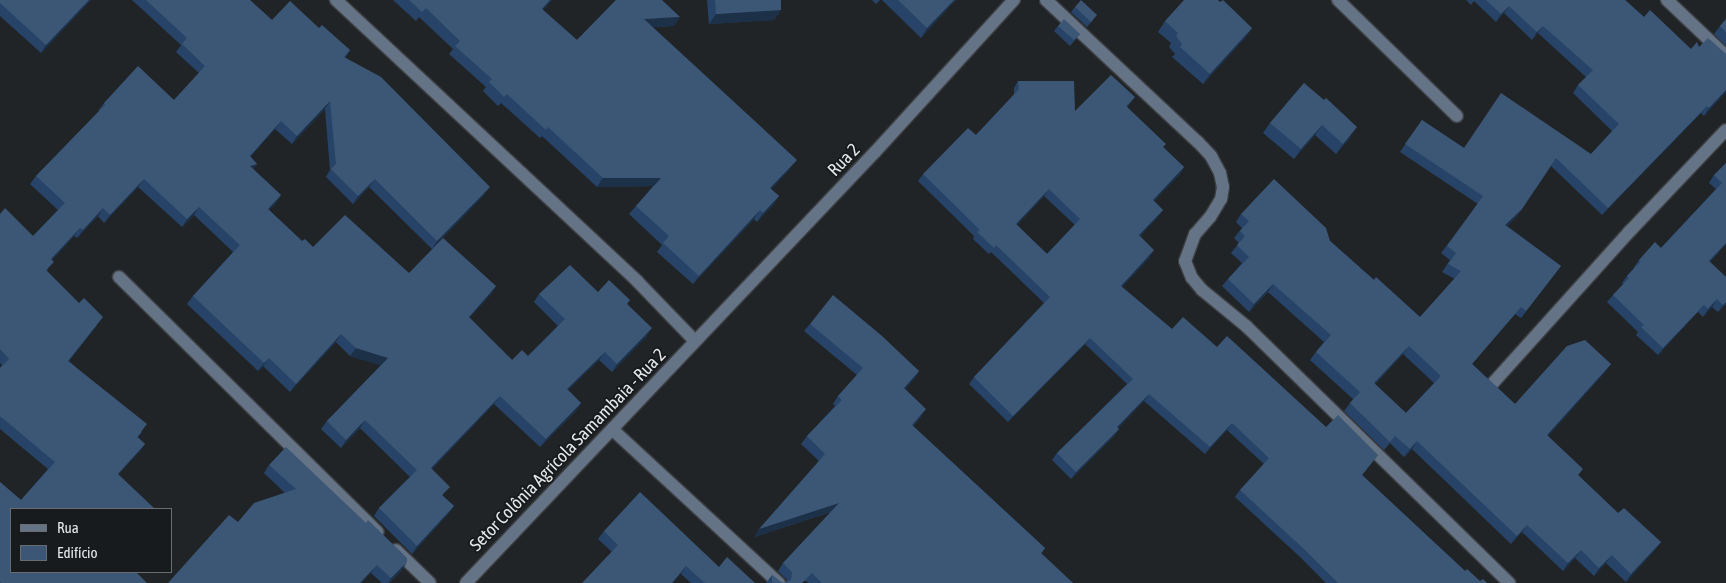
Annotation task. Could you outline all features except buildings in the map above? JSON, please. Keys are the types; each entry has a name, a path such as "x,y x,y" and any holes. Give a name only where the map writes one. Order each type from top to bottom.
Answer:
{"street":[{"path":"336,0 637,281 695,341"},
{"name":"Rua 2","path":"695,341 875,152 1014,0"},
{"path":"1046,0 1198,142 1211,156 1220,173 1223,187 1221,199 1210,217 1195,234 1186,256 1187,268 1192,278 1202,290 1246,326 1509,583"},
{"path":"1338,0 1457,116"},
{"path":"1667,0 1726,56"},
{"path":"1493,383 1630,231 1726,130"},
{"path":"119,277 430,583"},
{"name":"Setor Colônia Agrícola Samambaia - Rua 2","path":"466,583 614,430 695,341"},
{"path":"614,430 779,583"}]}
